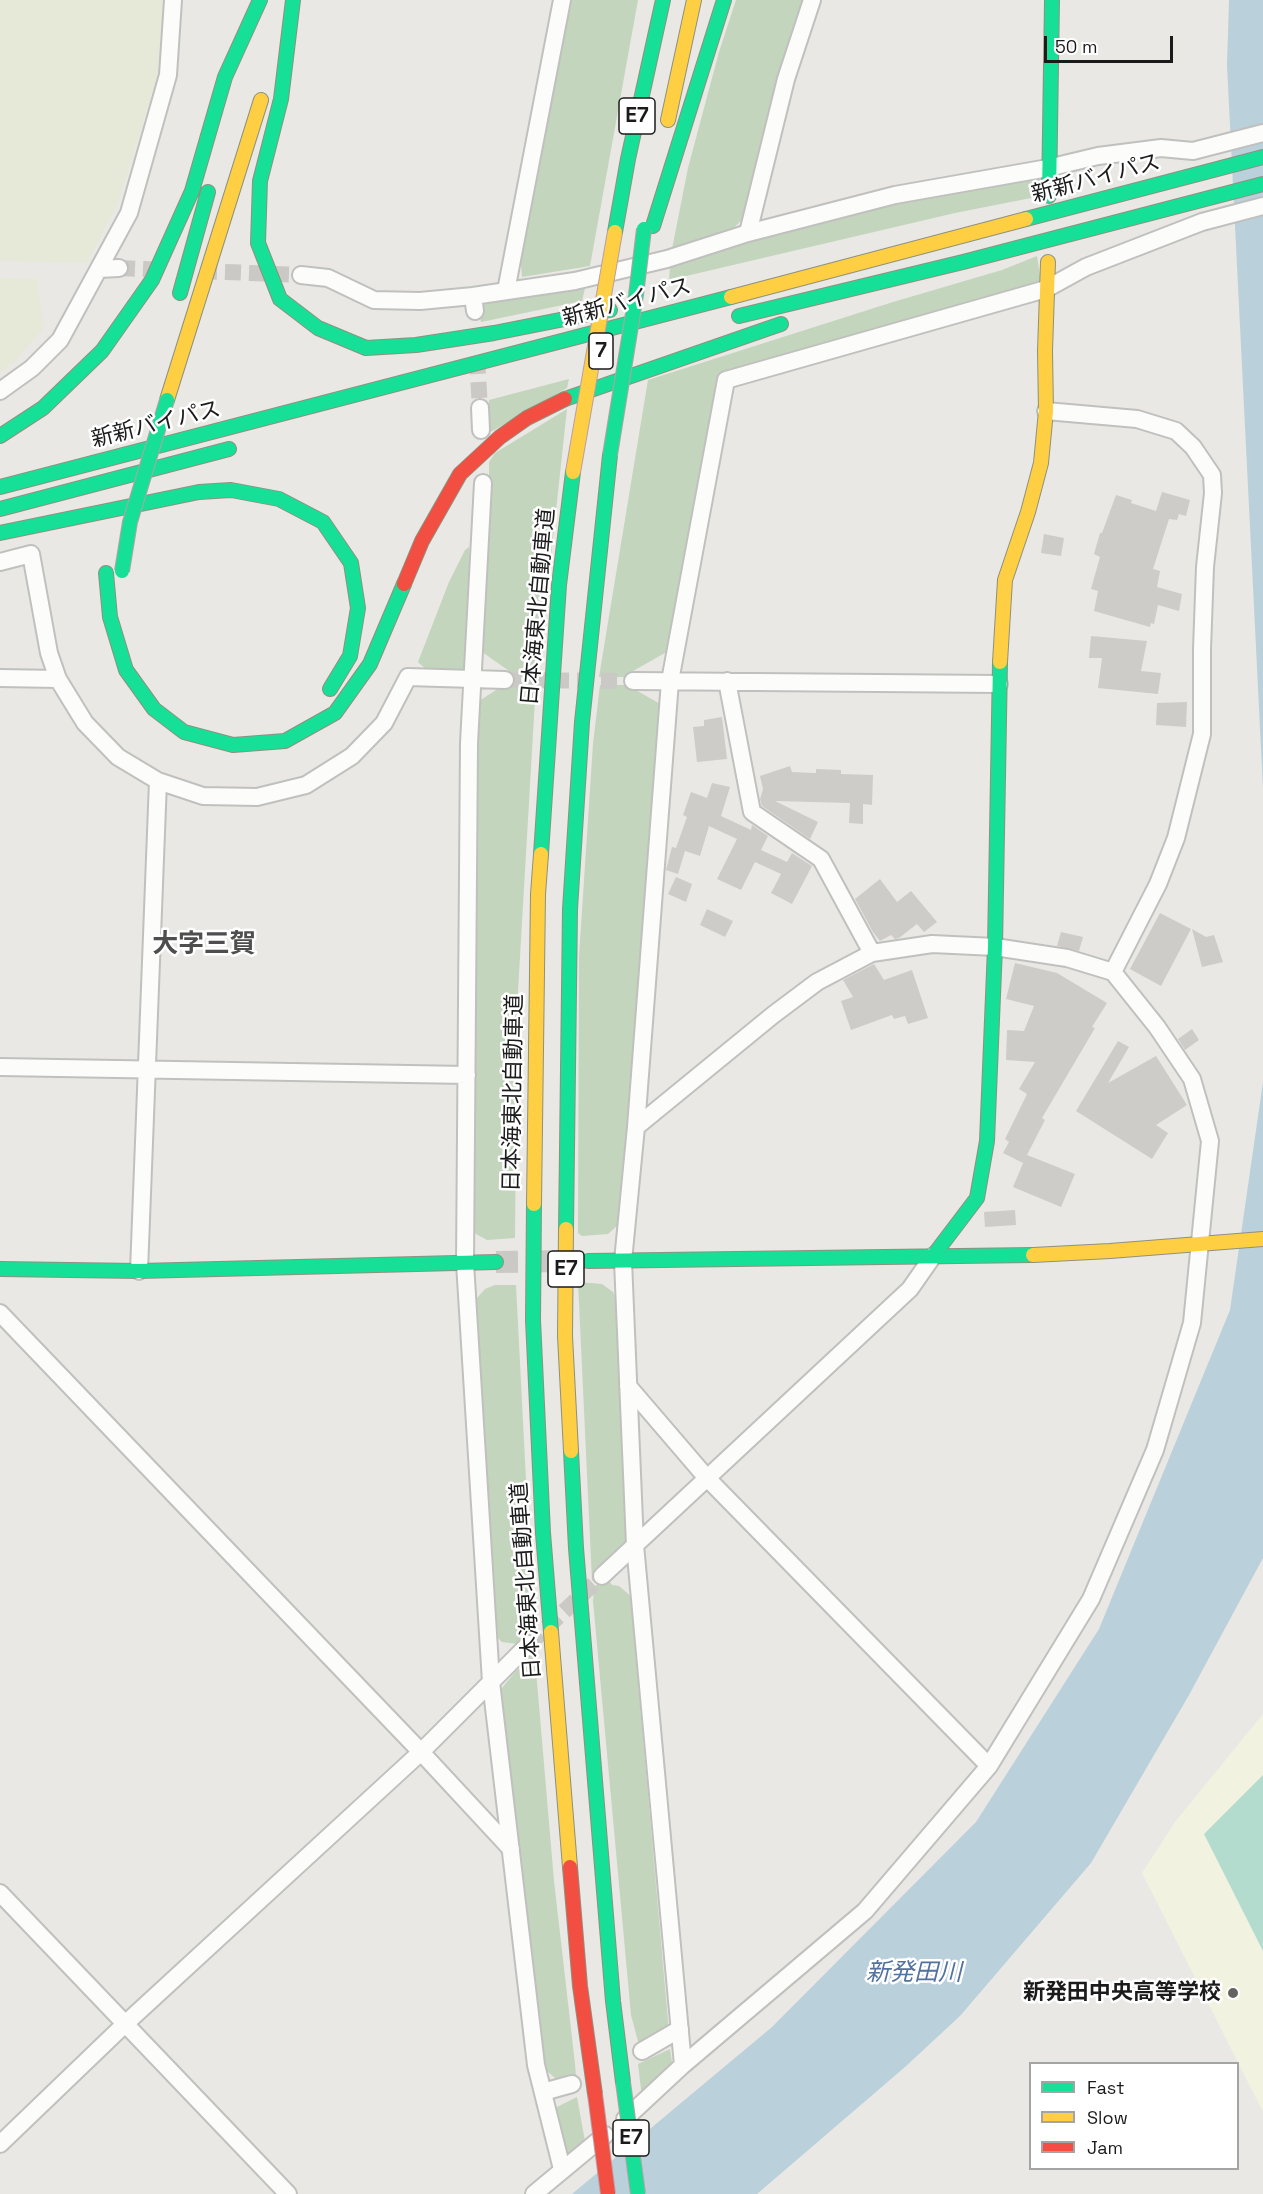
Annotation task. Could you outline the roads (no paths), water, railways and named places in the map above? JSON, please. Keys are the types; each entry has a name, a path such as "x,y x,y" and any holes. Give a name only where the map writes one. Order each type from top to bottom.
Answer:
{"main road":[{"path":"238,81 260,0"},
{"path":"0,436 43,408 102,351 153,280 192,191 225,78 260,0"},
{"path":"271,69 293,0"},
{"path":"293,0 281,99 260,181 258,243 280,299 318,328 366,348 416,345 494,333 641,299"},
{"path":"628,159 651,0"},
{"name":"日本海東北自動車道","path":"608,2194 580,1986 548,1592 533,1320 538,894 560,585 573,472 628,159 663,0"},
{"name":"E7","path":"664,137 694,0"},
{"path":"649,227 724,0"},
{"path":"1049,196 1052,0"},
{"path":"122,577 129,522 264,92"},
{"name":"新新バイパス","path":"0,487 1263,157"},
{"name":"E7","path":"638,2194 613,2001 577,1560 566,1336 566,1140 570,909 582,722 610,455 641,299 659,160"},
{"path":"175,311 210,184"},
{"name":"新新バイパス","path":"721,321 963,262 1263,184"},
{"path":"880,243 938,243"},
{"path":"818,311 963,262"},
{"path":"933,1256 977,1198 987,1141 995,947 999,684 1005,580 1028,512 1041,464 1046,411 1048,262"},
{"path":"107,568 110,617 126,670 154,709 184,732 233,745 285,741 335,713 370,664 422,541 460,474 500,437 527,418 557,402 796,319"},
{"name":"新新バイパス","path":"584,356 640,340"},
{"path":"114,521 140,435"},
{"name":"新新バイパス","path":"0,509 240,446"},
{"path":"0,533 199,492 231,490 279,499 323,522 351,563 358,609 350,656 324,698"},
{"path":"588,1261 1023,1255 1100,1252 1263,1239"},
{"path":"1,1271 139,1271 496,1262"}],"street":[{"path":"0,391 32,368 60,340 129,213 168,75 173,0"},
{"path":"506,291 562,0"},
{"path":"748,233 786,79 812,0"},
{"path":"301,275 328,278 374,300 474,303 506,291 575,281 644,265 748,233 895,195 1048,168 1098,156 1161,148 1193,151 1263,133"},
{"path":"683,2066 635,1545 623,1261 636,1127 670,681 726,381 1046,289 1086,267 1202,222 1263,206"},
{"path":"99,269 119,268"},
{"path":"480,408 481,430"},
{"path":"1046,411 1137,419 1176,431 1193,447 1212,475 1214,493 1205,567 1202,734 1176,838 1158,884 1113,972"},
{"path":"483,483 469,743 465,1263 491,1682 536,2065 562,2169"},
{"path":"0,562 31,554 50,653 58,680 85,723 118,757 158,781 203,796 256,796 306,785 352,756 384,723 408,677 505,680"},
{"path":"0,678 58,680"},
{"path":"633,681 999,684"},
{"path":"727,681 752,812 821,859 872,953"},
{"path":"139,1271 158,781"},
{"path":"534,2194 643,2104 683,2066 865,1911 988,1766 1091,1599 1155,1450 1192,1323 1208,1243 1210,1142 1192,1079 1157,1027 1113,972 1067,958 995,947 932,944 872,953 816,982 636,1127"},
{"path":"0,1067 467,1075"},
{"path":"602,1575 910,1289 933,1256"},
{"path":"0,1313 421,1752 510,1849"},
{"path":"628,1386 706,1478 988,1766"},
{"path":"0,2144 124,2024 421,1752 529,1644"},
{"path":"0,1893 288,2194"},
{"path":"642,2051 680,2029"},
{"path":"543,2092 573,2084"}],"water":[{"path":"1229,0 1263,0 1263,788 1227,65"},
{"name":"新発田川","path":"1263,1082 1263,1558 1189,1695 1091,1863 960,2016 905,2067 757,2194 572,2194 772,2027 976,1822 1099,1629 1230,1310"}],"tunnel":[{"path":"119,268 163,270"},
{"path":"201,271 301,275"},
{"path":"477,358 480,408"},
{"path":"505,680 633,681"},
{"path":"496,1262 581,1261"},
{"path":"529,1644 602,1576"}],"place":[{"name":"新発田中央高等学校","path":"1233,1993"}],"district":[{"name":"大字三賀","path":"204,945"}]}
